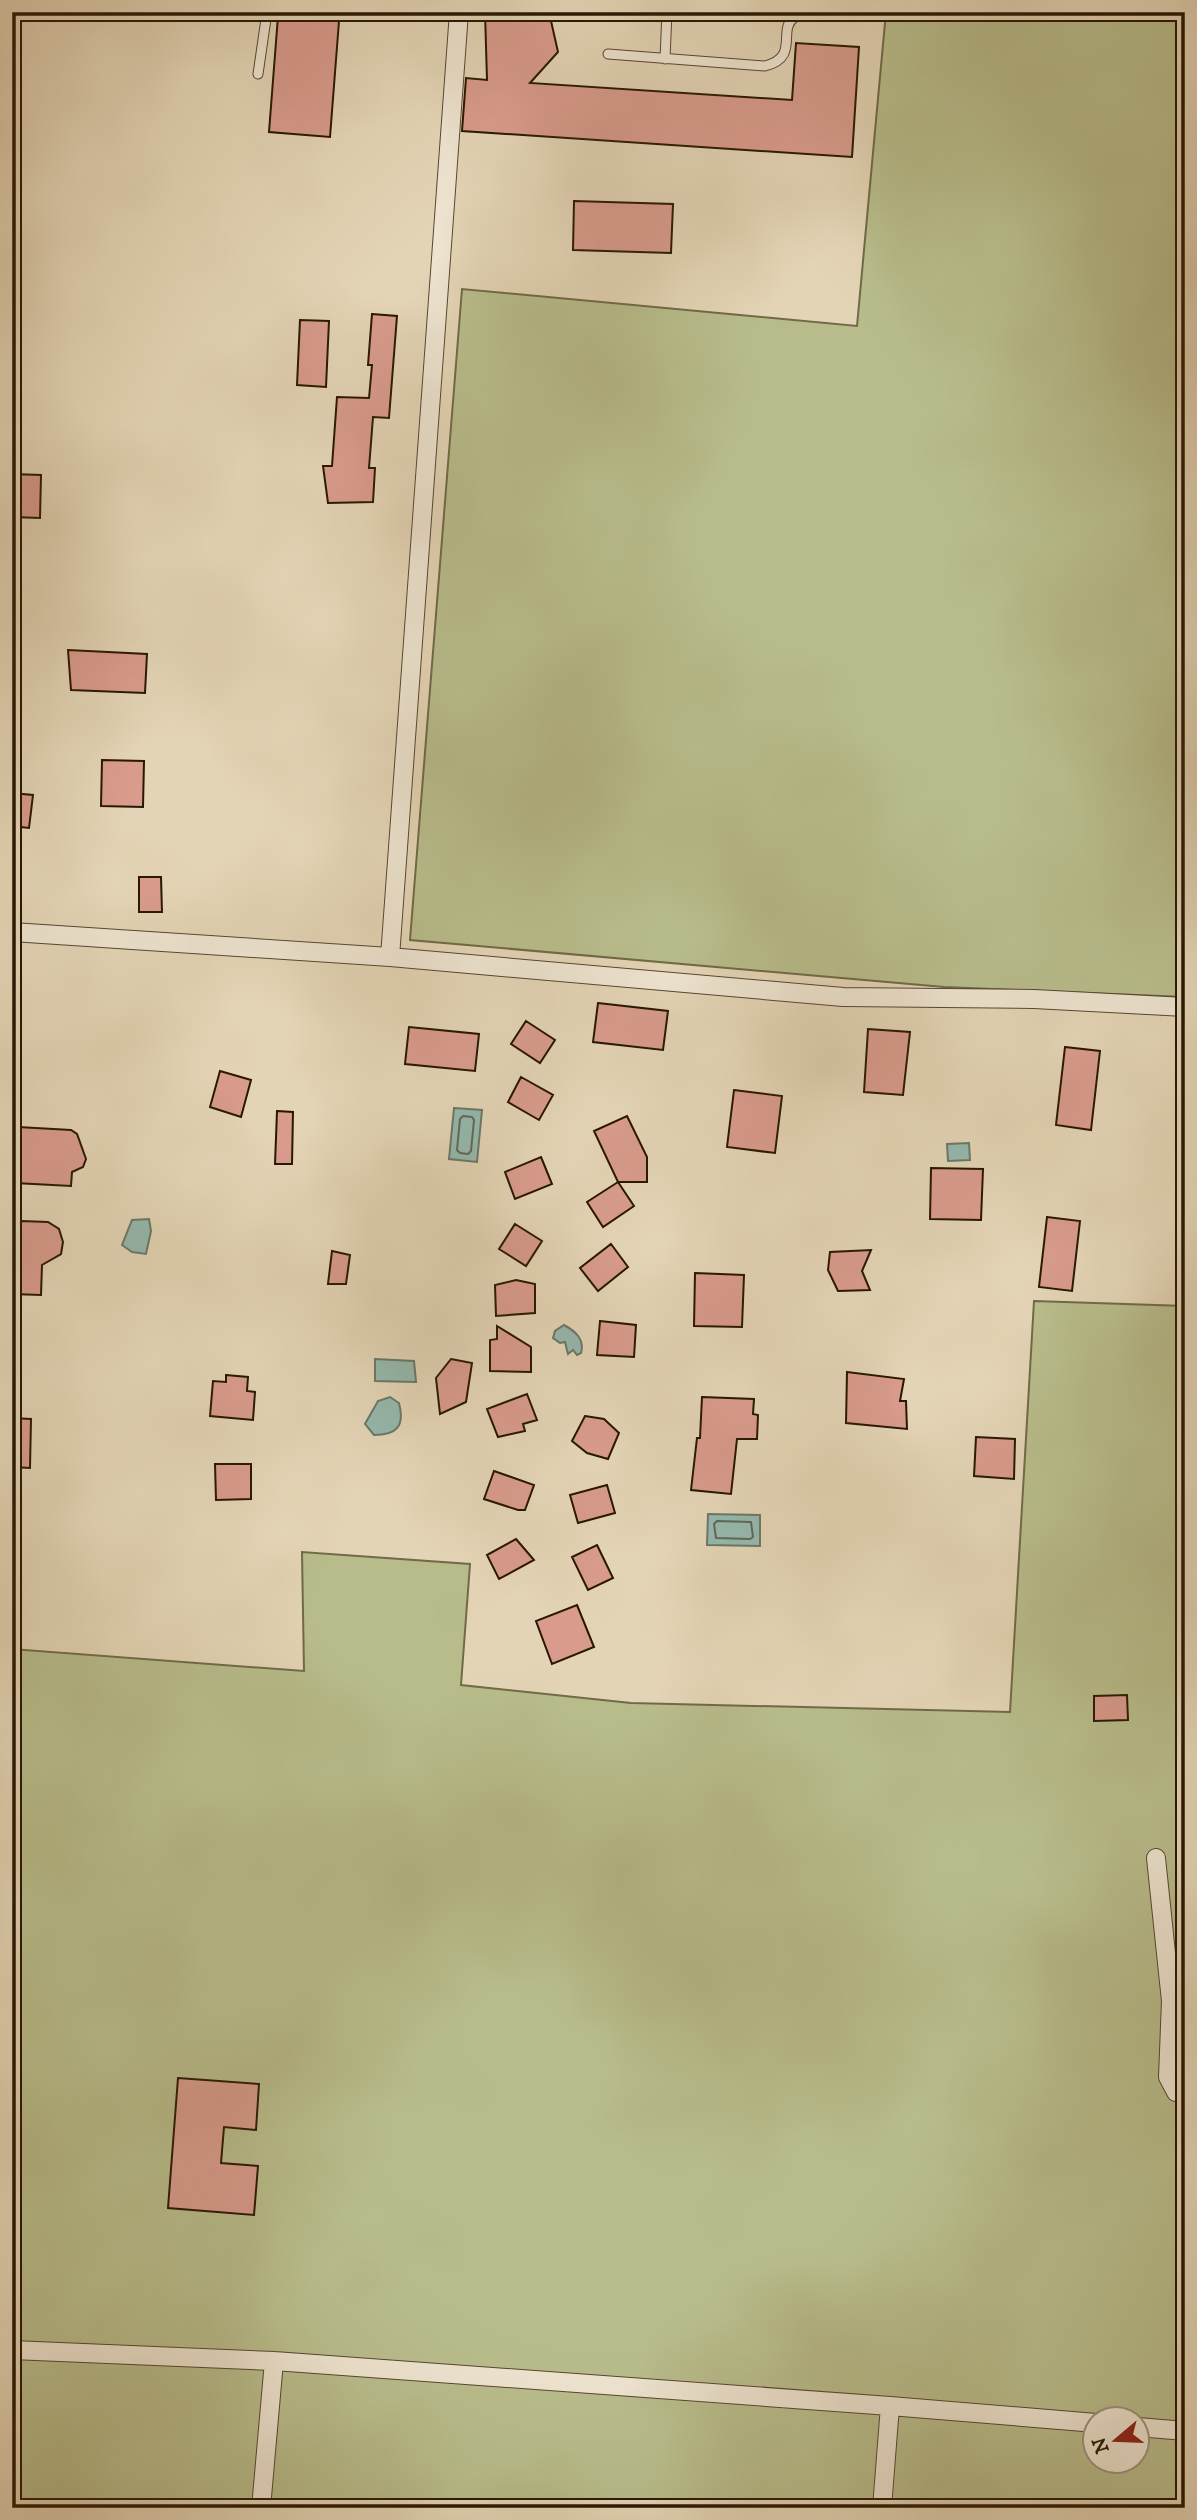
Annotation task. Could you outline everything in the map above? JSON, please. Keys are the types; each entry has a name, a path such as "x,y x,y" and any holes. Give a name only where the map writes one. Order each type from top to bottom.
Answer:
{"street":[{"path":"390,957 460,12"},
{"path":"12,932 390,957 843,997 1034,999 1185,1007"},
{"path":"1156,1858 1171,2001 1168,2077 1176,2092 1185,2094"},
{"path":"12,2350 274,2361 1082,2422"},
{"path":"261,2508 274,2361"},
{"path":"882,2508 890,2406"},
{"path":"1152,2428 1185,2431"}],"lane":[{"path":"258,74 267,12"},
{"path":"665,59 667,12"},
{"path":"608,54 765,66 780,60 786,51 789,24 792,20 799,16 823,12"}],"green space":[{"path":"886,12 1185,12 1185,997 944,987 410,940 462,289 857,326"},
{"path":"1034,1301 1185,1306 1185,2508 12,2508 12,1649 304,1671 302,1552 470,1564 461,1685 631,1703 1010,1712"}],"water":[{"path":"454,1108 482,1110 477,1162 449,1159"},
{"path":"969,1143 970,1160 948,1161 947,1144"},
{"path":"149,1219 151,1231 146,1254 132,1252 122,1245 132,1220"},
{"path":"564,1325 578,1336 582,1344 581,1353 577,1355 573,1350 568,1354 565,1342 560,1343 553,1338 555,1331"},
{"path":"375,1359 414,1361 416,1382 375,1381"},
{"path":"390,1397 399,1403 400,1423 394,1431 374,1435 365,1424 378,1401"},
{"path":"708,1514 760,1515 760,1546 707,1545"}],"building":[{"path":"485,12 549,12 558,52 530,83 792,100 796,43 859,47 852,157 462,131 466,78 487,80"},
{"path":"278,16 339,21 330,137 269,132"},
{"path":"574,201 673,204 671,253 573,250"},
{"path":"372,314 397,316 389,418 373,417 369,468 375,468 373,502 328,503 323,466 332,466 337,397 369,398 372,365 368,365"},
{"path":"300,320 329,321 326,387 297,385"},
{"path":"12,474 41,475 40,518 12,517"},
{"path":"68,650 147,654 145,693 71,690"},
{"path":"102,760 144,761 143,807 101,806"},
{"path":"12,793 33,795 29,828 12,826"},
{"path":"139,877 161,877 162,912 139,912"},
{"path":"598,1003 668,1011 663,1050 593,1042"},
{"path":"526,1021 555,1040 540,1063 511,1044"},
{"path":"409,1027 479,1034 475,1071 405,1064"},
{"path":"868,1029 910,1032 903,1095 864,1092"},
{"path":"1065,1047 1100,1051 1091,1130 1056,1125"},
{"path":"220,1071 251,1080 241,1117 210,1107"},
{"path":"521,1077 553,1095 539,1120 508,1102"},
{"path":"734,1090 782,1096 775,1153 727,1147"},
{"path":"277,1111 293,1112 292,1164 275,1164"},
{"path":"627,1116 647,1157 647,1182 618,1182 594,1131"},
{"path":"18,1127 71,1130 77,1134 86,1159 83,1167 72,1172 71,1186 15,1183"},
{"path":"541,1157 552,1184 515,1199 505,1172"},
{"path":"931,1168 983,1169 981,1220 930,1219"},
{"path":"618,1182 634,1206 603,1227 587,1202"},
{"path":"1047,1217 1080,1221 1072,1291 1039,1287"},
{"path":"21,1221 48,1222 59,1229 63,1242 61,1254 42,1265 41,1295 12,1294 12,1230 21,1231"},
{"path":"515,1224 542,1241 526,1266 499,1249"},
{"path":"611,1244 628,1267 598,1291 580,1268"},
{"path":"871,1250 862,1271 870,1290 838,1291 828,1270 830,1252"},
{"path":"332,1251 350,1255 346,1284 328,1284"},
{"path":"695,1273 744,1275 742,1327 694,1326"},
{"path":"516,1280 535,1284 535,1313 496,1316 495,1285"},
{"path":"600,1321 636,1325 634,1357 597,1355"},
{"path":"497,1326 531,1347 531,1372 490,1371 490,1340 497,1339"},
{"path":"451,1359 472,1363 466,1402 440,1414 436,1378"},
{"path":"847,1372 904,1379 900,1401 906,1401 907,1429 846,1423"},
{"path":"226,1375 248,1377 247,1391 255,1392 253,1420 210,1416 213,1381 226,1382"},
{"path":"527,1394 537,1420 523,1424 525,1431 498,1437 487,1409"},
{"path":"702,1397 754,1399 753,1414 758,1415 757,1439 737,1439 731,1494 691,1490 697,1438 700,1438"},
{"path":"585,1416 604,1419 619,1433 608,1459 587,1453 572,1441"},
{"path":"12,1418 31,1419 30,1468 12,1467"},
{"path":"976,1437 1015,1439 1014,1479 974,1476"},
{"path":"215,1464 251,1464 251,1499 216,1500"},
{"path":"494,1471 534,1485 525,1510 484,1499"},
{"path":"607,1485 615,1513 578,1523 570,1495"},
{"path":"516,1539 534,1560 499,1579 487,1555"},
{"path":"597,1545 613,1578 588,1590 572,1557"},
{"path":"577,1605 594,1647 552,1664 536,1621"},
{"path":"1127,1695 1128,1720 1094,1721 1094,1696"},
{"path":"178,2078 259,2084 256,2130 224,2127 221,2163 258,2166 254,2215 168,2208"}]}
